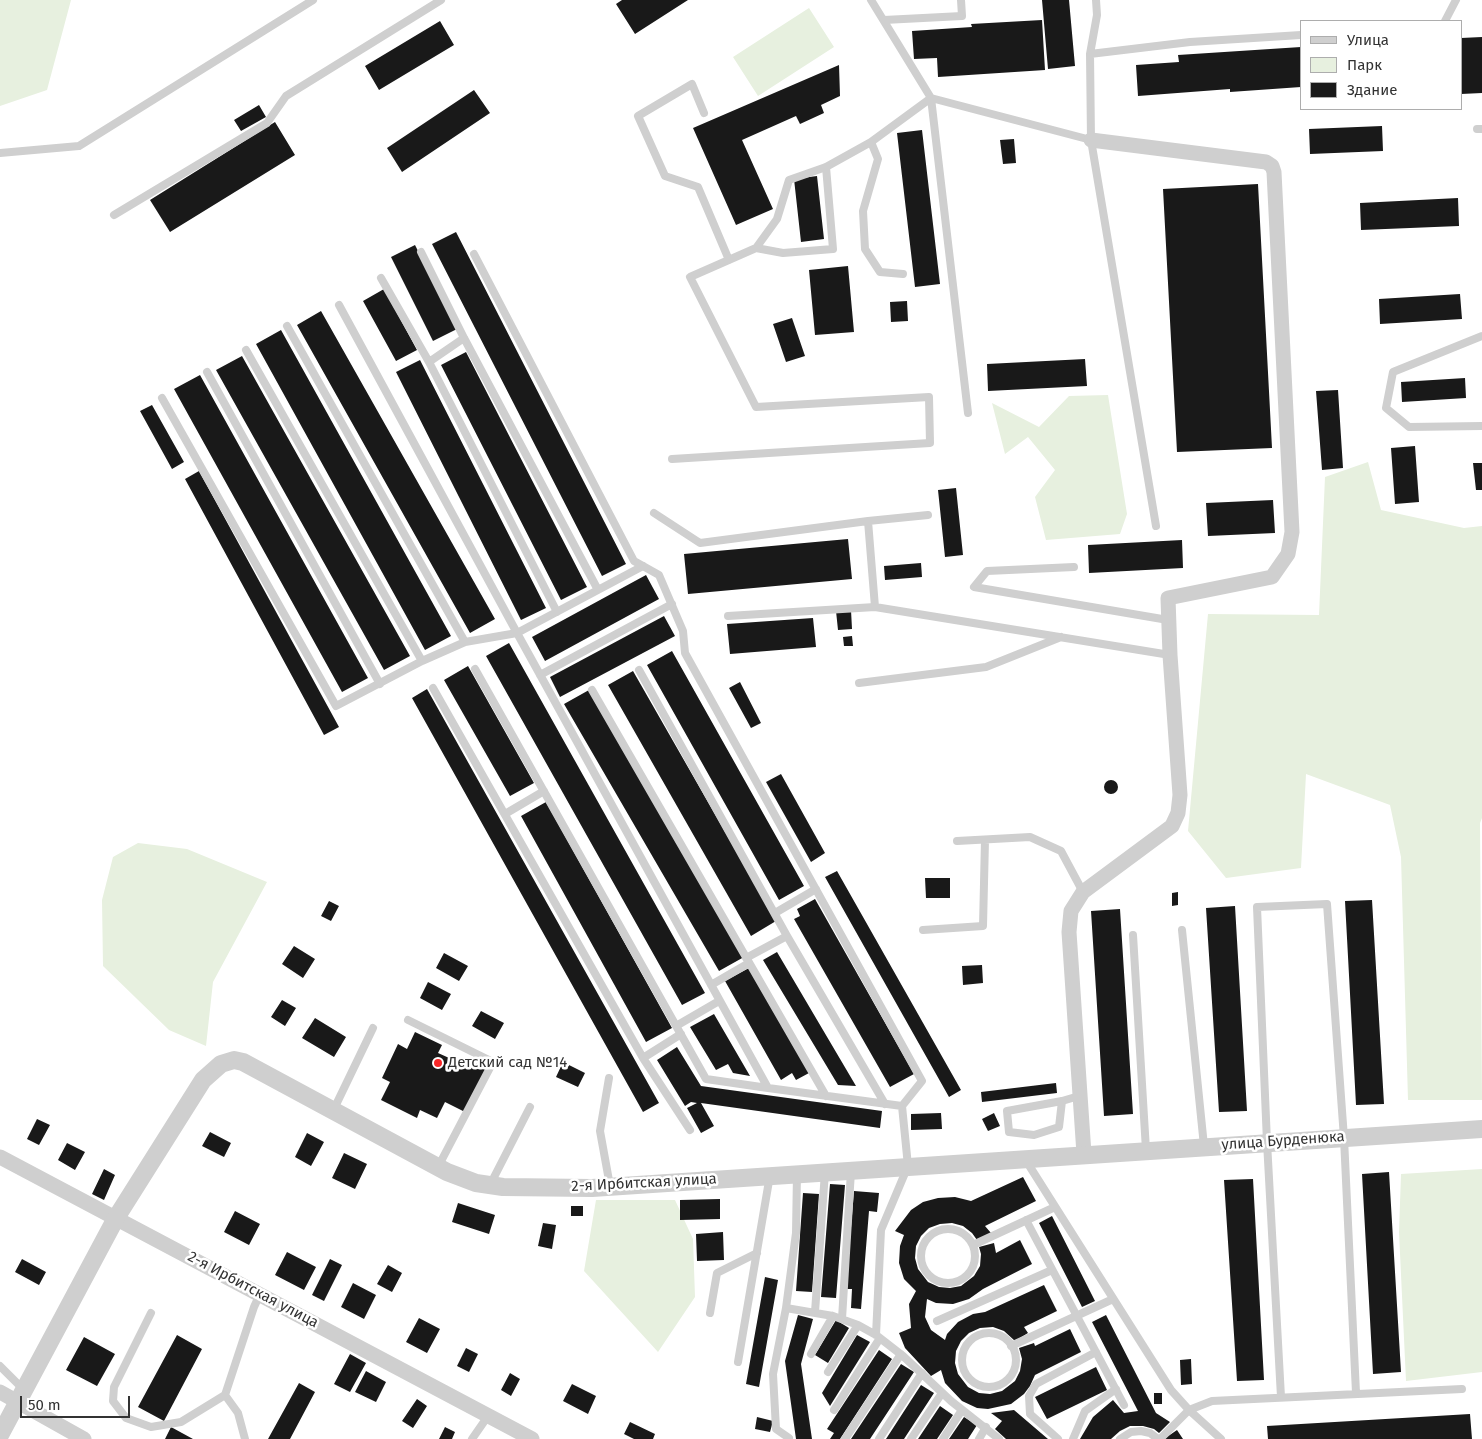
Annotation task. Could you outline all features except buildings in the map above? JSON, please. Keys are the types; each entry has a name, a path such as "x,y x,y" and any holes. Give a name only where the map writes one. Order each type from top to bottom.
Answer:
{"street":[{"path":"1084,1154 1069,932 1071,911 1083,892 1172,826 1178,813 1180,795 1168,598 1272,577 1288,554 1292,532 1274,172 1272,166 1266,162 1091,140"},
{"name":"2-я Ирбитская улица","path":"116,1218 203,1080 221,1064 234,1060 243,1062 438,1167 476,1183 490,1185 542,1187 610,1186 1084,1154"},
{"name":"улица Бурденюка","path":"1084,1154 1482,1129"},
{"name":"2-я Ирбитская улица","path":"0,1157 532,1439"},
{"path":"0,1435 116,1218"},
{"path":"0,1392 22,1396 84,1439"}],"lane":[{"path":"0,153 79,146 313,0"},
{"path":"114,216 267,123 286,96 441,0"},
{"path":"871,0 931,98 968,413"},
{"path":"884,20 962,16 961,0"},
{"path":"1096,0 1097,15 1090,54 1091,140 1156,526"},
{"path":"1446,20 1456,0"},
{"path":"1090,54 1190,42 1300,35"},
{"path":"704,113 692,84 638,116 665,176 698,187 729,260"},
{"path":"931,98 1091,140"},
{"path":"672,459 930,443 929,397 756,408 690,277 756,248 777,219 789,180 826,167 871,142 931,98"},
{"path":"871,142 878,159 863,211 865,250 880,272 904,274"},
{"path":"756,248 783,253 833,249 826,167"},
{"path":"421,252 464,338 598,590"},
{"path":"474,254 634,561 659,575 683,631 685,653 922,1081 902,1106 908,1166 881,1230 878,1337 834,1410"},
{"path":"381,278 429,362 557,612"},
{"path":"339,305 540,675 768,1088"},
{"path":"287,326 465,642"},
{"path":"1482,336 1394,372 1386,408 1409,427 1482,426"},
{"path":"429,362 464,338"},
{"path":"246,350 422,661"},
{"path":"207,372 380,684"},
{"path":"162,398 336,706 422,661 465,642 517,633 643,566"},
{"path":"654,513 700,542 928,515"},
{"path":"868,521 875,606"},
{"path":"1074,567 987,571 974,588 1168,620"},
{"path":"540,675 672,604"},
{"path":"728,616 875,606 1170,655"},
{"path":"859,684 986,667 1061,637"},
{"path":"475,669 706,1079 902,1106"},
{"path":"639,670 787,936 885,1104"},
{"path":"433,688 643,1058 690,1130"},
{"path":"592,690 826,1096"},
{"path":"505,814 544,791"},
{"path":"957,842 1030,837 1061,851 1083,892"},
{"path":"923,930 983,926 985,840"},
{"path":"775,913 816,889"},
{"path":"1281,1397 1267,1142 1257,907 1327,904 1344,1138 1356,1394"},
{"path":"1182,930 1204,1146"},
{"path":"1133,934 1146,1150"},
{"path":"711,985 787,936"},
{"path":"676,1026 719,1000"},
{"path":"408,1020 493,1062 438,1167"},
{"path":"333,1111 373,1028"},
{"path":"643,1058 681,1034"},
{"path":"609,1078 600,1131 610,1186"},
{"path":"1062,1101 1059,1127 1034,1135 1009,1132 1007,1111 1080,1096"},
{"path":"490,1185 530,1107"},
{"path":"1024,1158 1171,1390 1189,1410 1221,1439"},
{"path":"842,1319 851,1170"},
{"path":"815,1312 825,1171"},
{"path":"789,1438 776,1429 773,1374 786,1308 796,1232 797,1173"},
{"path":"738,1362 770,1175"},
{"path":"973,1245 1055,1207"},
{"path":"1026,1220 1124,1406"},
{"path":"949,1229 959,1231 973,1245 975,1253 974,1262 971,1271 962,1279 944,1283 929,1276 924,1268 921,1250 931,1234 949,1229"},
{"path":"710,1313 717,1273 757,1253"},
{"path":"937,1321 1052,1270"},
{"path":"151,1313 114,1387 113,1401 126,1418 151,1428 181,1422 225,1395 260,1294"},
{"path":"1011,1346 1113,1299"},
{"path":"786,1308 833,1316 858,1325 878,1337 900,1354 962,1410 999,1439"},
{"path":"811,1354 833,1316"},
{"path":"828,1372 858,1325"},
{"path":"990,1333 1000,1335 1008,1340 1011,1346 1016,1357 1015,1367 1012,1375 1003,1384 994,1387 984,1387 970,1380 964,1373 962,1354 972,1338 990,1333"},
{"path":"1058,1439 1030,1414 1028,1396 1036,1384 1096,1352"},
{"path":"845,1439 900,1354"},
{"path":"0,1366 22,1396"},
{"path":"879,1439 922,1374"},
{"path":"1073,1439 1085,1411 1116,1389"},
{"path":"1120,1439 1131,1432 1141,1431 1150,1433 1159,1439 1189,1410 1212,1401 1462,1389"},
{"path":"911,1439 942,1393"},
{"path":"225,1395 238,1412 245,1439"},
{"path":"943,1439 962,1410"},
{"path":"472,1439 488,1416"},
{"path":"979,1439 986,1428"}],"green space":[{"path":"0,0 71,0 47,90 0,106"},
{"path":"809,8 834,47 758,96 733,57"},
{"path":"1108,395 1127,514 1120,534 1046,540 1035,497 1055,470 1028,437 1005,454 992,403 1039,427 1069,396"},
{"path":"1368,462 1381,510 1464,528 1482,526 1482,818 1480,823 1482,1100 1408,1100 1401,857 1390,805 1306,774 1301,868 1226,878 1188,831 1208,614 1319,615 1325,477"},
{"path":"138,843 187,849 267,882 213,982 206,1046 169,1030 103,966 102,900 113,857"},
{"path":"1482,1169 1482,1372 1406,1381 1399,1232 1401,1174"},
{"path":"596,1200 675,1200 693,1239 695,1297 658,1352 584,1271"}],"place":[{"name":"Детский сад №14","path":"438,1063"}]}
